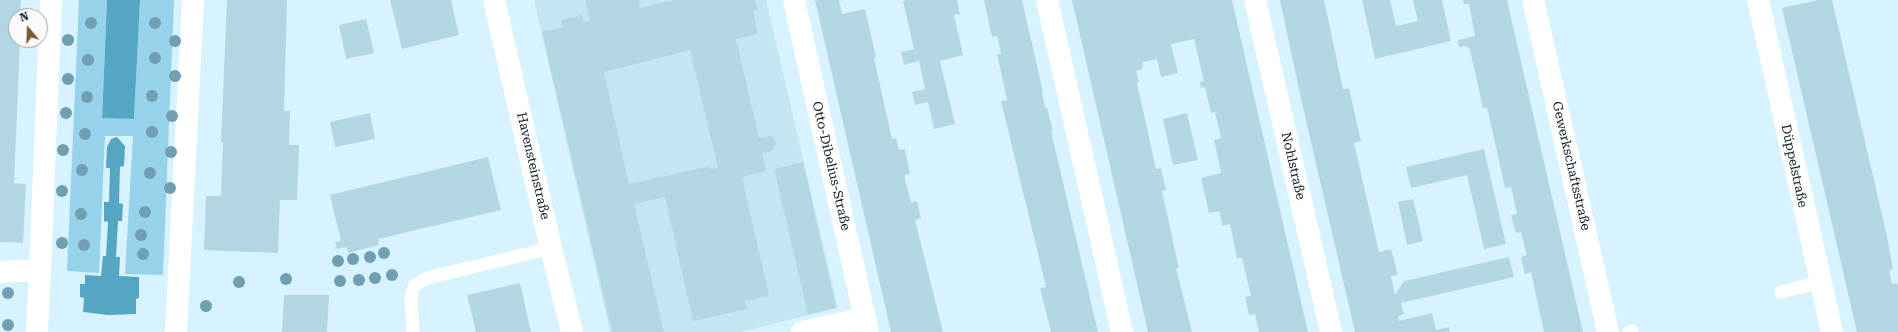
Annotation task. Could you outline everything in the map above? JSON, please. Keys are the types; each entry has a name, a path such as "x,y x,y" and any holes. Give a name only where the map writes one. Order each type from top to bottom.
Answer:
{"street":[{"path":"37,332 51,0"},
{"path":"176,332 192,0"},
{"name":"Havensteinstraße","path":"494,0 551,248 572,332"},
{"name":"Otto-Dibelius-Straße","path":"794,0 866,325"},
{"path":"1047,0 1122,332"},
{"name":"Nohlstraße","path":"1255,0 1331,332"},
{"name":"Gewerkschaftsstraße","path":"1533,0 1608,332"},
{"name":"Düppelstraße","path":"1758,0 1832,332"},
{"path":"0,272 40,270"},
{"path":"802,332 866,325"}],"lane":[{"path":"413,332 411,299 414,286 427,278 551,248"},
{"path":"1781,292 1820,282"}],"shaded area":[{"path":"79,0 107,0 102,117 134,119 140,0 174,0 163,275 125,274 133,136 105,136 99,273 67,271"},
{"path":"107,0 140,0 134,119 102,118"},
{"path":"534,0 766,0 838,308 740,332 610,332"},
{"path":"117,137 125,146 124,166 120,167 119,203 123,204 122,221 118,221 116,257 120,257 119,276 139,277 139,298 136,299 136,314 108,315 83,312 84,298 80,297 80,284 85,284 85,275 101,276 103,256 106,256 108,222 104,221 104,202 109,202 110,168 106,168 107,147 111,139"}],"building":[{"path":"0,0 21,0 20,8 8,8 8,48 20,48 14,183 26,184 23,243 0,242"},
{"path":"227,0 287,0 284,111 290,111 289,145 299,145 297,200 280,200 278,253 204,250 206,196 221,196 223,142 221,142"},
{"path":"390,0 451,0 459,35 402,49"},
{"path":"585,0 639,0 640,8 675,0 755,0 758,10 753,11 758,34 736,39 759,138 771,136 774,138 776,144 772,151 762,153 766,171 742,177 769,296 745,301 747,309 693,321 665,197 634,204 664,332 612,332 542,32 563,27 561,20 582,15 584,22 590,21","holes":["690,50 718,168 710,169 710,166 629,184 604,72"]},
{"path":"815,0 839,0 842,14 865,9 892,139 896,138 899,150 905,149 910,174 904,175 911,203 917,201 921,218 915,220 943,332 891,332"},
{"path":"957,0 960,14 954,15 963,55 940,61 955,124 934,129 928,102 915,105 912,92 925,89 919,61 904,65 901,52 914,49 903,1"},
{"path":"984,0 1022,0 1043,92 1045,108 1047,108 1053,131 1051,131 1098,332 1051,332 1040,288 1046,287 1001,101 1007,100 997,54 1001,54 997,36 992,37"},
{"path":"1072,0 1232,0 1308,332 1259,332 1255,314 1249,315 1245,297 1251,296 1242,258 1237,258 1230,224 1223,226 1219,211 1209,213 1201,178 1221,173 1214,140 1221,138 1215,112 1211,113 1205,87 1201,88 1200,82 1204,81 1194,39 1171,44 1178,73 1161,77 1157,59 1143,62 1142,69 1136,71 1139,82 1137,83 1156,169 1161,168 1166,190 1162,191 1179,268 1176,268 1192,332 1148,332"},
{"path":"1280,0 1324,0 1343,89 1349,88 1361,141 1354,143 1379,252 1391,249 1398,275 1391,276 1395,295 1404,281 1509,257 1514,277 1401,303 1404,314 1398,316 1399,321 1432,313 1436,330 1449,327 1450,332 1355,332 1301,99"},
{"path":"1362,0 1390,0 1396,26 1418,21 1413,0 1442,0 1451,41 1375,59"},
{"path":"1463,0 1507,0 1583,332 1544,332 1531,272 1525,274 1521,257 1527,255 1521,232 1516,233 1511,215 1517,214 1511,187 1505,188 1487,107 1483,108 1470,50 1466,46 1459,47 1458,40 1475,36 1469,4 1464,4"},
{"path":"1818,0 1832,0 1887,236 1893,269 1889,270 1892,284 1897,283 1898,286 1898,332 1857,332 1782,8"},
{"path":"366,19 374,53 346,59 339,25"},
{"path":"370,113 375,139 335,147 330,122"},
{"path":"1187,113 1198,160 1173,165 1163,119"},
{"path":"1484,149 1506,244 1484,249 1467,175 1411,188 1406,167"},
{"path":"488,157 501,210 378,239 379,245 348,253 347,247 337,249 335,242 341,241 330,195"},
{"path":"803,162 836,308 808,314 774,169"},
{"path":"1413,199 1423,241 1407,245 1398,202"},
{"path":"520,283 531,332 476,332 467,295"},
{"path":"284,295 329,295 327,332 282,332"}]}
